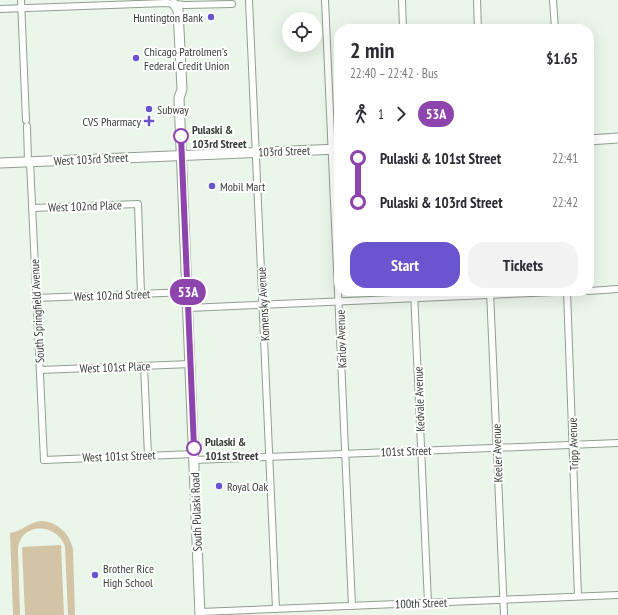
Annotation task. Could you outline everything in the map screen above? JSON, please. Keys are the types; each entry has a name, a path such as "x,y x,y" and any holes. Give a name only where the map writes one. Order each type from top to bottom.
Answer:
{"main road":[{"name":"South Pulaski Road","path":"174,2 178,10 182,88 179,98 200,614"},
{"path":"594,140 618,138"},
{"name":"103rd Street","path":"182,155 334,149"},
{"name":"West 103rd Street","path":"0,163 182,155"}],"street":[{"name":"South Springfield Avenue","path":"21,0 44,460"},
{"name":"Komensky Avenue","path":"250,0 276,609"},
{"name":"Karlov Avenue","path":"326,0 334,119"},
{"path":"402,0 403,24"},
{"path":"477,0 478,24"},
{"path":"554,0 555,24"},
{"path":"0,9 174,2 185,5 232,4"},
{"name":"West 102nd Place","path":"32,208 138,204 141,294"},
{"path":"594,291 618,290"},
{"name":"West 102nd Street","path":"36,298 188,292"},
{"name":"Karlov Avenue","path":"339,296 352,606"},
{"path":"188,308 445,296"},
{"name":"Keeler Avenue","path":"490,296 504,615"},
{"name":"Tripp Avenue","path":"567,296 578,596"},
{"name":"Kedvale Avenue","path":"415,298 428,603"},
{"name":"West 101st Place","path":"40,370 191,364"},
{"path":"144,366 148,455"},
{"name":"101st Street","path":"194,456 270,457 618,443"},
{"name":"West 101st Street","path":"44,460 148,455 194,456"},
{"name":"100th Street","path":"200,614 276,609 618,595"}],"shaded area":[{"path":"41,521 58,526 66,533 71,543 73,549 75,615 68,615 65,546 54,532 38,528 24,534 20,541 18,550 20,615 13,615 10,533 18,531 32,523"},
{"path":"61,545 64,615 25,615 22,547"}],"bus line":[{"name":"53A","path":"181,136 194,448"}],"place":[{"name":"Huntington Bank","path":"211,17"},
{"name":"Chicago Patrolmen's Federal Credit Union","path":"136,58"},
{"name":"Subway","path":"149,109"},
{"name":"CVS Pharmacy","path":"149,121"},
{"name":"Pulaski & 103rd Street","path":"181,136"},
{"name":"Mobil Mart","path":"212,186"},
{"name":"Pulaski & 101st Street","path":"194,448"},
{"name":"Royal Oak","path":"219,486"},
{"name":"Brother Rice High School","path":"95,575"}]}
